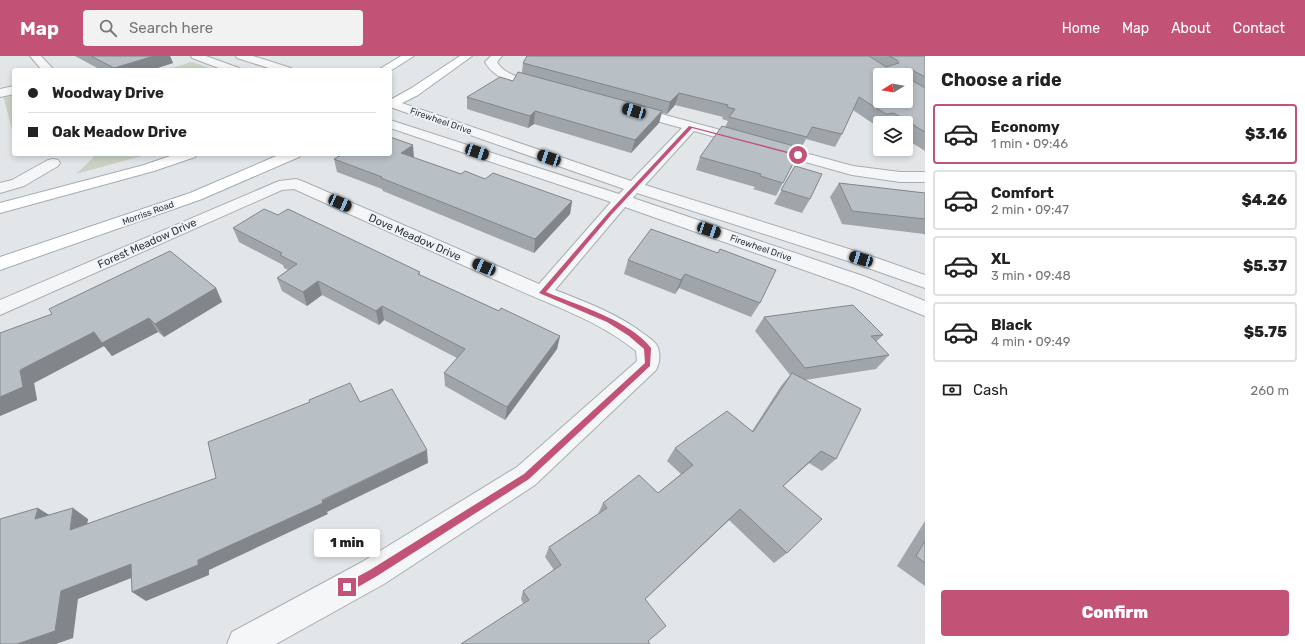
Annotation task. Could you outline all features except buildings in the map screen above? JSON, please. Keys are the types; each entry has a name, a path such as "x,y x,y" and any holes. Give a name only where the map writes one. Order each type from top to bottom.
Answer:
{"main road":[{"path":"388,68 409,56"},
{"path":"392,103 414,92 467,56"},
{"path":"0,208 149,168 184,156"},
{"name":"Morriss Road","path":"0,264 196,196 289,156"}],"street":[{"path":"35,56 46,68"},
{"path":"196,56 229,68"},
{"path":"241,56 280,68"},
{"path":"497,56 491,62 495,70 504,75 554,89"},
{"path":"0,93 12,90"},
{"name":"Firewheel Drive","path":"392,104 634,187 861,259 925,282"},
{"path":"622,107 864,172 925,177"},
{"name":"Firewheel Drive","path":"392,125 859,282 925,308"},
{"path":"542,293 634,187 691,126"},
{"path":"0,188 18,183 53,163"},
{"name":"Dove Meadow Drive","path":"244,644 373,573 526,476 648,364 648,348 632,334 609,321 542,293 296,184"},
{"name":"Forest Meadow Drive","path":"0,308 279,186 296,184"}],"shaded area":[{"path":"192,62 210,68 172,68"},
{"path":"3,95 12,95 12,130"},
{"path":"93,156 142,156 76,174 93,158"}],"route":[{"path":"347,587 373,573 526,476 648,364 648,348 632,334 609,321 542,293 610,213 691,126 798,155"}]}
